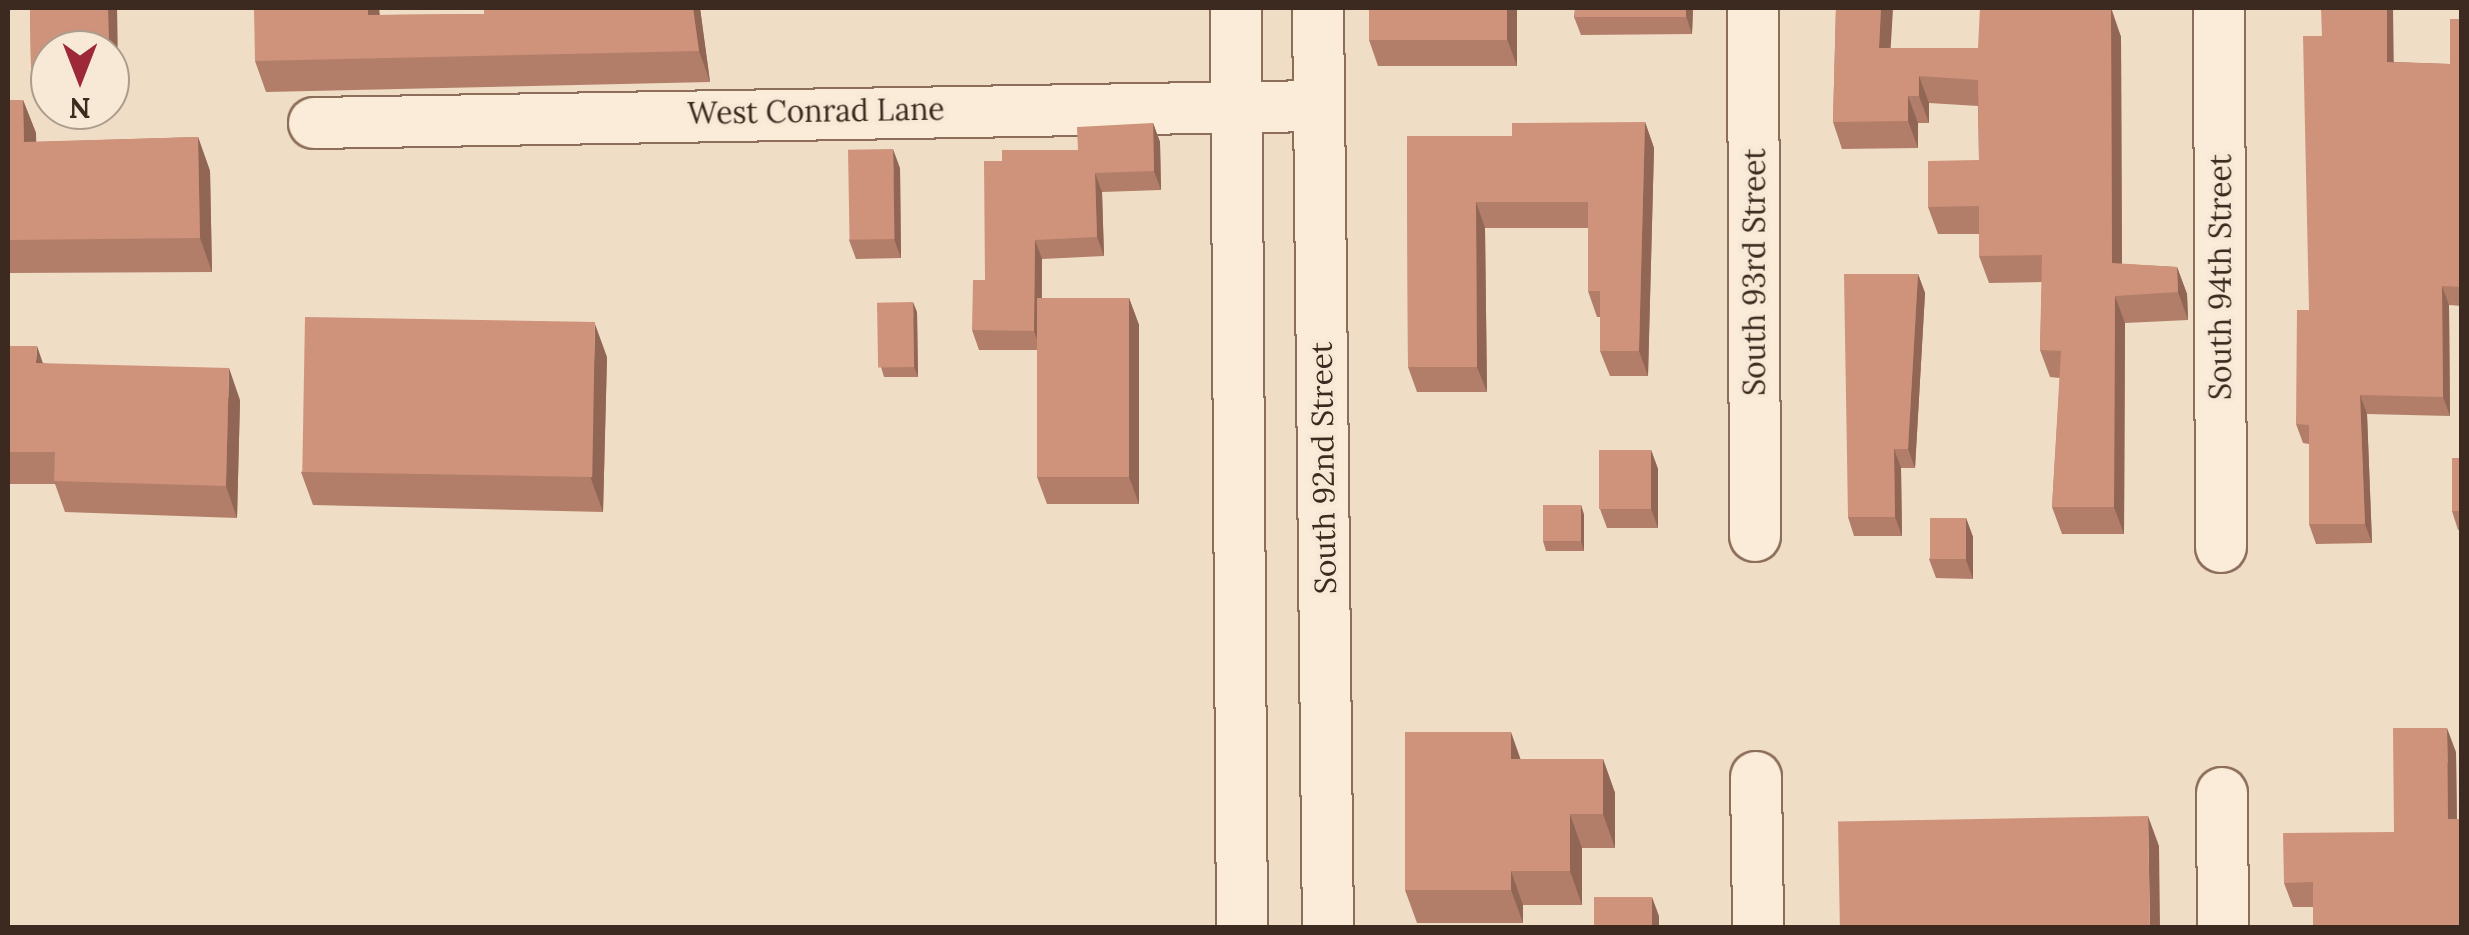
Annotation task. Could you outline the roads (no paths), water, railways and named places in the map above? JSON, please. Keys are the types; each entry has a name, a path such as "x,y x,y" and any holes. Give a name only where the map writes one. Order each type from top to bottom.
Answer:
{"street":[{"path":"1236,8 1242,928"},
{"name":"South 92nd Street","path":"1318,8 1328,928"},
{"name":"South 93rd Street","path":"1753,8 1755,536"},
{"name":"South 94th Street","path":"2219,8 2221,547"},
{"name":"West Conrad Lane","path":"314,123 1235,102 1318,106"},
{"path":"1756,778 1758,928"},
{"path":"2222,792 2223,928"}]}
